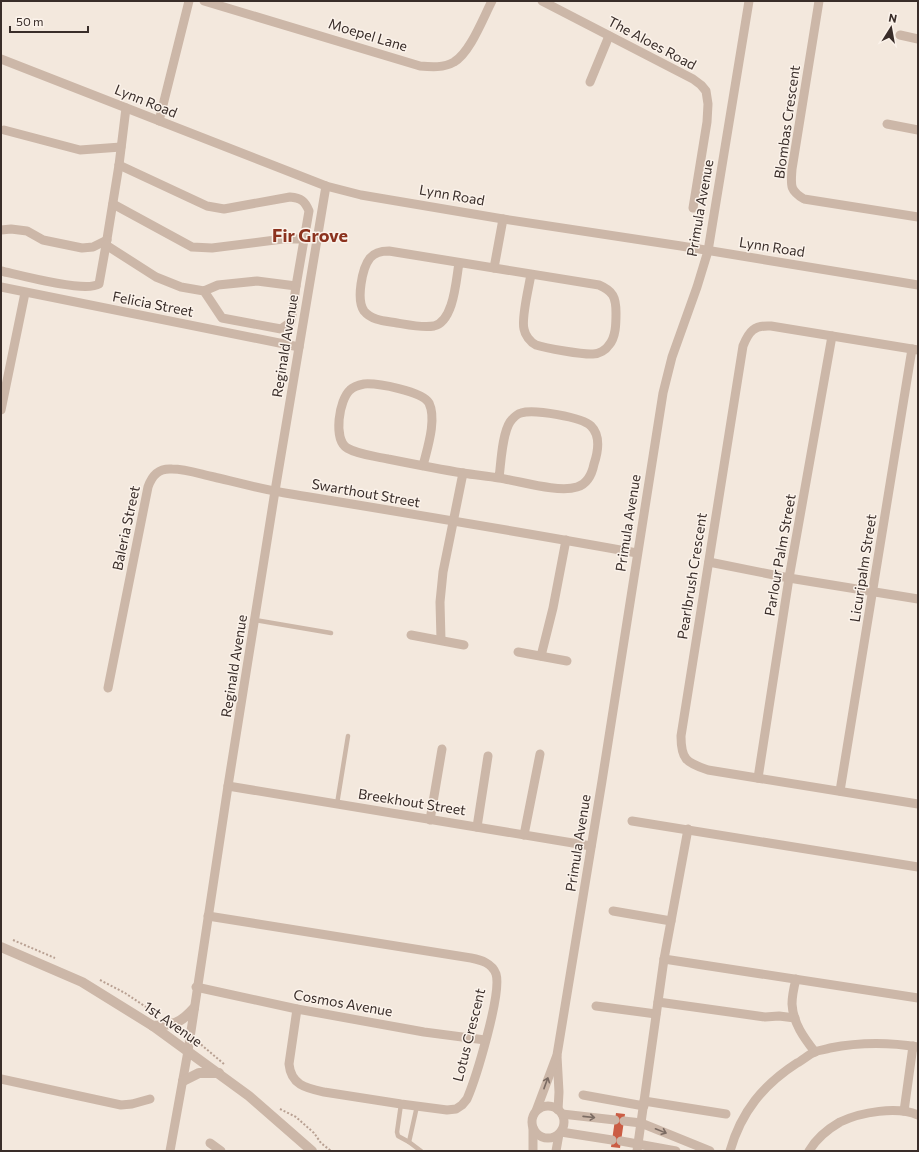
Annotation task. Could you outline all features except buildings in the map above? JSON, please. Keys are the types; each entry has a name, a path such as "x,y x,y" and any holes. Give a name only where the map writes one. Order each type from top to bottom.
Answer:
{"street":[{"path":"159,122 189,1"},
{"name":"Moepel Lane","path":"204,1 420,66 432,67 453,63 460,58 467,49 492,1"},
{"name":"The Aloes Road","path":"542,1 693,79 706,91 708,104 707,122 693,208"},
{"name":"Primula Avenue","path":"536,1111 557,1055 663,393 672,357 708,251 749,1"},
{"name":"Blombas Crescent","path":"819,1 792,169 791,187 796,194 804,199 918,217"},
{"path":"900,35 918,39"},
{"path":"590,82 609,36"},
{"name":"Lynn Road","path":"1,59 326,186 361,195 918,285"},
{"path":"1,271 35,279 83,287 99,284 119,165 126,108"},
{"path":"887,124 918,130"},
{"path":"4,130 80,150 121,147"},
{"path":"119,165 207,206 224,209 290,197 303,200 309,211 303,239 291,322 281,329 222,318 204,291"},
{"name":"Reginald Avenue","path":"170,1151 188,1051 196,987 228,786 326,186"},
{"path":"113,204 192,247 212,248 283,239 303,239"},
{"path":"494,268 503,219"},
{"path":"1,230 11,229 27,231 43,240 82,248 93,248 107,242"},
{"path":"107,242 156,277 181,287 204,291 218,285 257,281 296,286"},
{"path":"459,263 450,308 443,320 436,326 422,327 378,320 367,314 362,308 360,295 364,268 370,257 381,251 389,251 599,285 607,289 614,297 616,311 615,329 609,345 601,352 592,355 553,349 536,344 530,340 525,334 523,325 531,274"},
{"name":"Felicia Street","path":"1,288 299,347"},
{"path":"1,408 25,293"},
{"name":"Pearlbrush Crescent","path":"915,350 765,326 754,329 746,338 743,346 681,736 683,753 687,761 708,770 918,804"},
{"name":"Parlour Palm Street","path":"758,778 790,578 832,336"},
{"name":"Licuripalm Street","path":"840,791 915,350"},
{"path":"423,466 430,438 432,418 429,403 425,398 415,393 364,384 356,386 350,390 343,401 339,430 340,439 346,448 370,455 423,466 463,474 498,478 556,488 568,489 577,487 583,484 593,470 598,447 596,433 592,427 580,420 534,411 520,413 511,420 507,426 498,478"},
{"name":"Baleria Street","path":"108,688 148,487 153,475 157,472 172,469 191,471 275,492"},
{"path":"441,640 441,587 463,474"},
{"name":"Swarthout Street","path":"275,492 637,553"},
{"path":"541,656 553,608 566,540"},
{"path":"709,562 790,578 918,599"},
{"path":"411,636 464,645"},
{"path":"518,652 567,661"},
{"path":"430,820 442,749"},
{"path":"524,835 540,754"},
{"path":"477,827 488,756"},
{"name":"Breekhout Street","path":"228,786 591,846"},
{"path":"632,821 918,867"},
{"path":"637,1147 664,959 688,829"},
{"path":"613,911 671,921"},
{"name":"Lotus Crescent","path":"208,916 481,960 493,968 496,973 495,1000 471,1089 467,1099 456,1109 447,1110 324,1092 311,1089 297,1082 290,1072 289,1064 297,1009"},
{"name":"1st Avenue","path":"1,947 82,982 153,1026 249,1096 312,1151"},
{"path":"664,959 918,998"},
{"path":"796,979 792,1005 795,1018 800,1032 815,1052"},
{"name":"Cosmos Avenue","path":"196,987 297,1009 424,1032 485,1040"},
{"path":"658,1002 765,1017 779,1016 795,1018"},
{"path":"596,1006 656,1014"},
{"path":"153,1026 174,1024 183,1019 194,1008"},
{"path":"730,1151 741,1122 759,1094 787,1069 815,1052 856,1044 877,1043 916,1047 904,1111"},
{"name":"Primula Avenue","path":"557,1055 560,1112"},
{"path":"182,1081 199,1073 219,1073"},
{"path":"1,1079 121,1105 132,1104 150,1099"},
{"path":"583,1095 726,1114"},
{"path":"533,1151 532,1119 536,1111 544,1106 554,1107 560,1112 564,1123 556,1151"},
{"path":"809,1151 818,1139 840,1122 867,1114 894,1110 910,1112 918,1115"},
{"path":"560,1112 641,1123 710,1151"},
{"path":"533,1128 535,1133 544,1138 555,1137 560,1133 616,1140 637,1147 676,1151"},
{"path":"210,1143 221,1151"}],"lane":[{"path":"255,620 331,633"},
{"path":"337,804 348,736"},
{"path":"401,1104 396,1132 398,1136 421,1151"},
{"path":"409,1142 416,1106"}],"district":[{"name":"Fir Grove","path":"310,236"}]}
